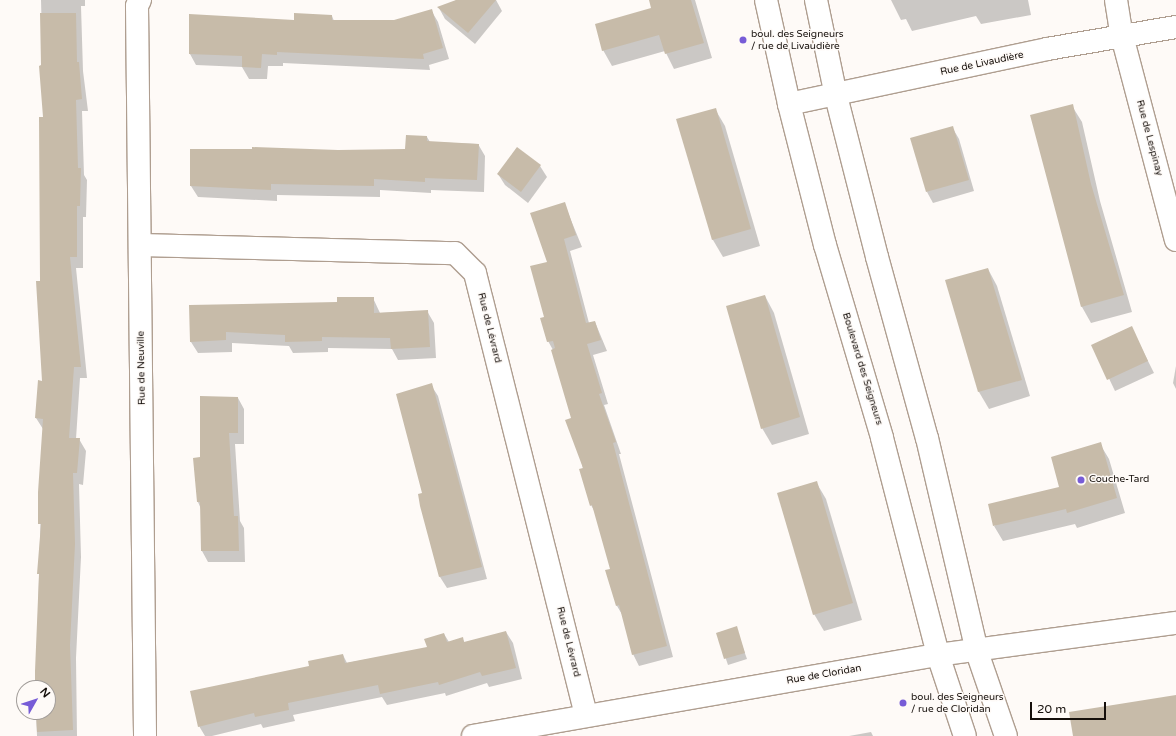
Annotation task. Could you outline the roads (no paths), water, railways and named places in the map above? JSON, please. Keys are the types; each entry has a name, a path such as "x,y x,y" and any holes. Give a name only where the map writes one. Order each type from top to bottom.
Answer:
{"street":[{"name":"Rue de Neuville","path":"140,0 137,6 141,245 145,736"},
{"name":"Boulevard des Seigneurs","path":"766,0 788,104 825,245 882,438 938,655 965,736"},
{"path":"816,0 836,96 877,257 927,438 977,652 1006,736"},
{"name":"Rue de Lespinay","path":"1116,0 1122,36 1176,240"},
{"name":"Rue de Livaudière","path":"788,104 836,96 1047,49 1176,27"},
{"name":"Rue de Lévrard","path":"141,245 455,253 475,273 586,714"},
{"name":"Rue de Cloridan","path":"473,736 586,714 693,699 938,655 977,652 1176,623"}],"place":[{"name":"boul. des Seigneurs / rue de Livaudière","path":"743,40"},
{"name":"Couche-Tard","path":"1081,480"},
{"name":"boul. des Seigneurs / rue de Cloridan","path":"903,703"}]}
